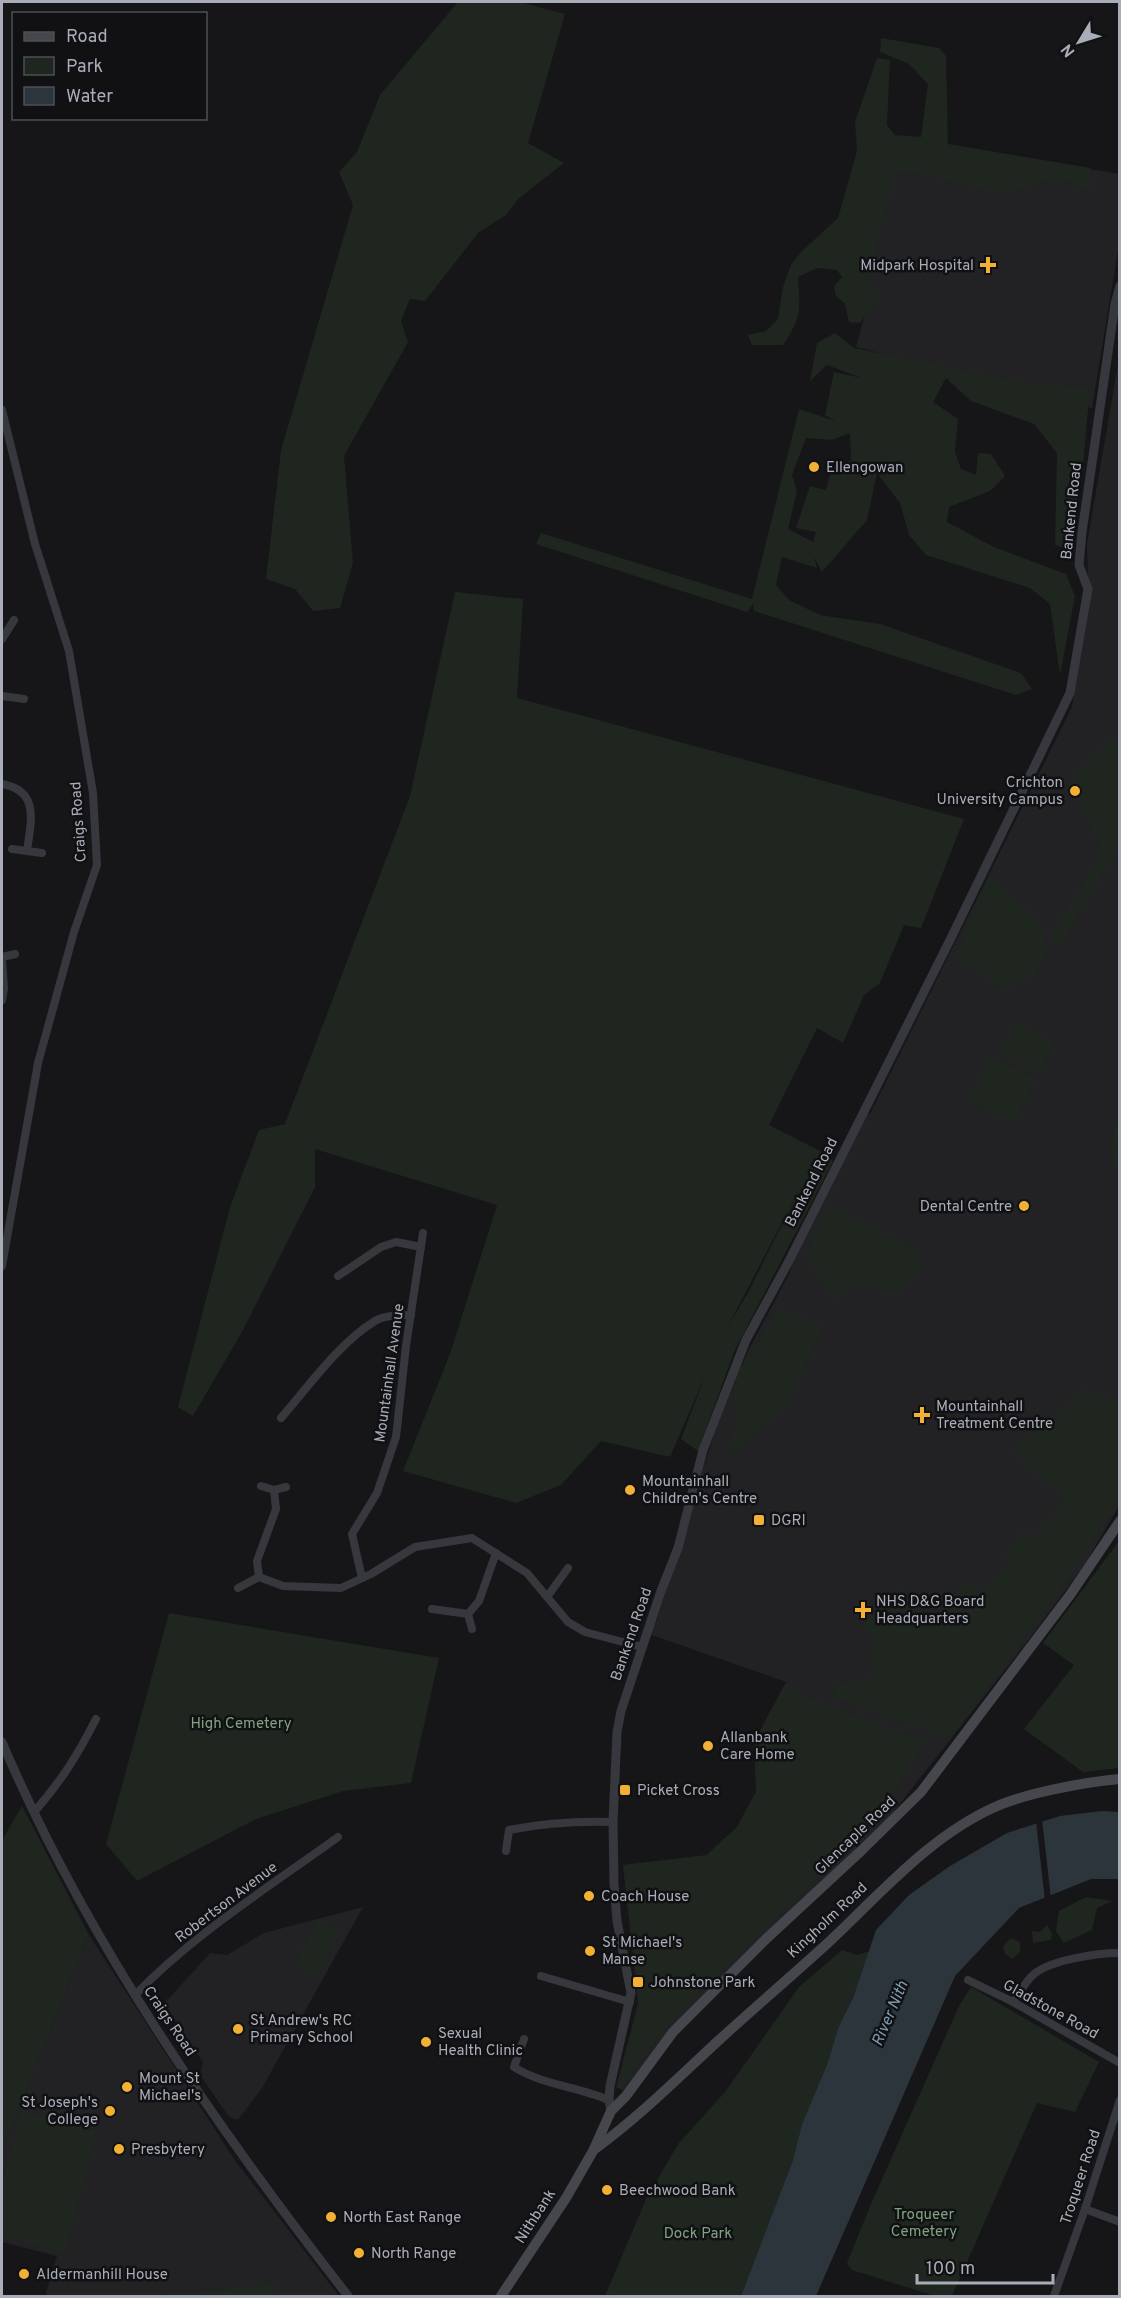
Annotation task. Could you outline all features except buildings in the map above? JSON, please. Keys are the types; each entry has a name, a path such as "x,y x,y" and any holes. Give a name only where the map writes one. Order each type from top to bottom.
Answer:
{"main road":[{"name":"Glencaple Road","path":"593,2151 610,2106 626,2096 673,2032 766,1939 921,1792 1070,1595 1119,1521"},
{"name":"Kingholm Road","path":"593,2151 617,2134 829,1941 879,1892 939,1842 979,1815 1010,1801 1119,1779"},
{"name":"Nithbank","path":"501,2296 566,2198 593,2151"}],"street":[{"name":"Bankend Road","path":"610,2106 610,2086 631,1993 616,1921 614,1822 617,1732 621,1712 678,1548 703,1450 746,1340 789,1261 941,958 1070,693 1088,589 1079,565 1082,532 1113,313 1119,286"},
{"name":"Craigs Road","path":"2,410 35,544 69,651 93,793 97,865 74,932 38,1063 2,1266"},
{"path":"2,639 14,620"},
{"path":"2,696 24,699"},
{"path":"2,784 21,791 31,809 27,850"},
{"path":"12,849 42,853"},
{"path":"2,1000 4,988 2,958 15,954"},
{"name":"Mountainhall Avenue","path":"362,1578 352,1534 377,1493 396,1437 423,1233"},
{"path":"338,1276 381,1247 396,1242 421,1247"},
{"path":"281,1418 339,1351 375,1321 392,1316 411,1315"},
{"path":"261,1486 274,1490 286,1487"},
{"path":"259,1577 257,1562 276,1509 274,1490"},
{"path":"238,1588 259,1577 283,1586 341,1588 416,1546 472,1538 527,1573 568,1622 585,1632 642,1647"},
{"path":"468,1614 479,1601 496,1553"},
{"path":"547,1597 568,1568"},
{"path":"432,1610 468,1614"},
{"path":"468,1614 472,1629"},
{"path":"35,1811 61,1780 80,1752 96,1719"},
{"name":"Craigs Road","path":"2,1742 53,1850 135,1995 231,2140 348,2296"},
{"path":"506,1851 509,1830 580,1821 614,1822"},
{"name":"Robertson Avenue","path":"135,1995 158,1971 184,1950 338,1837"},
{"path":"1013,2002 1034,1974 1081,1957 1119,1953"},
{"path":"541,1976 630,2002"},
{"name":"Gladstone Road","path":"968,1980 1013,2002 1119,2063"},
{"path":"524,2039 514,2067 610,2106"},
{"name":"Troqueer Road","path":"1054,2296 1085,2209 1119,2100"},
{"path":"1085,2209 1119,2222"}],"shaded area":[{"name":"Midpark Hospital","path":"893,136 1119,174 1119,244 1092,408 856,347 871,293 855,287"},
{"name":"NHS D&G Board Headquarters","path":"1119,358 1119,1506 1085,1564 891,1815 722,1981 628,2093 616,2087 638,2004 623,1865 706,1855 737,1827 756,1792 754,1742 786,1682 649,1634 656,1621 716,1428 746,1355 788,1276 822,1196 868,1113 870,1114 1072,707 1089,610 1087,544"},
{"name":"St Andrew's RC Primary School","path":"363,1907 262,2088 238,2120 229,2117 200,2075 203,2062 164,2004 210,1953 227,1955 264,1933"},
{"name":"St Joseph's College","path":"89,1935 234,2159 339,2296 45,2296 57,2256 2,2242 2,2148"}],"green space":[{"path":"458,2 520,2 565,14 528,143 564,163 518,199 506,215 478,233 425,301 410,299 401,321 408,342 344,456 353,563 340,608 313,611 295,589 266,579 281,450 353,205 339,172 357,152 380,95"},
{"path":"881,38 939,48 946,56 948,144 1091,168 1089,192 1059,178 1053,178 1003,194 921,174 892,171 889,200 881,224 871,275 862,280 881,290 880,297 860,323 849,322 845,304 836,296 834,286 842,277 837,270 817,268 798,277 797,320 783,345 752,345 748,335 766,331 778,319 783,287 791,265 801,252 838,218 857,151 855,122 877,58 890,60 887,125 895,135 921,137 928,84 909,64 880,52"},
{"path":"835,333 854,348 1019,382 1090,388 1081,486 1066,549 1055,545 1057,453 1034,424 971,401 946,378 933,402 958,419 955,452 961,469 976,475 978,453 991,454 1005,476 990,491 949,507 947,522 994,547 1066,574 1075,596 1060,675 1050,604 1030,588 926,555 909,535 900,503 877,473 867,520 822,572 814,557 817,568 782,557 776,585 789,600 820,615 880,624 1021,673 1032,689 1016,695 754,611 753,604 747,612 536,544 541,533 752,599 799,409 835,421 825,415 834,372 862,378 827,365 810,381 817,343","holes":["850,433 851,460 831,470 826,490 810,486 796,528 816,532 813,542 788,529 797,491 792,475 806,438 832,440"]},
{"path":"455,592 523,599 517,698 964,819 921,928 904,925 880,983 864,995 843,1043 817,1028 769,1125 820,1151 833,1161 734,1352 698,1451 681,1439 705,1376 670,1457 601,1441 561,1485 516,1503 403,1471 450,1354 497,1205 315,1149 315,1187 243,1330 193,1416 178,1407 230,1207 259,1130 285,1124 410,796","holes":["801,1186 749,1291 727,1328"]},
{"path":"1114,737 1120,739 1119,847 1060,945 1051,936 1102,853 1072,780 1082,767"},
{"path":"989,875 1041,924 1047,950 1035,976 1004,989 955,956"},
{"path":"1016,1023 1055,1042 1039,1074 1000,1054"},
{"path":"991,1056 1036,1079 1014,1123 969,1100"},
{"path":"1119,1120 1119,1167 1113,1167 1111,1144"},
{"path":"829,1206 919,1252 921,1268 896,1293 860,1281 837,1300 808,1264 811,1237"},
{"path":"779,1309 824,1325 790,1400 738,1449 727,1447 737,1425 734,1396 736,1374"},
{"path":"1085,1388 1119,1404 1119,1499 1076,1568 951,1738 833,1698 835,1686 870,1677 875,1670 870,1663 873,1637 862,1625 898,1587 932,1619 968,1580 982,1592 1009,1563 1003,1554 1024,1531 1031,1539 1065,1501 1012,1451"},
{"path":"1119,1541 1119,1768 1083,1772 1024,1729 1074,1665 1043,1643"},
{"name":"High Cemetery","path":"169,1613 439,1658 411,1783 343,1791 256,1819 137,1881 106,1844"},
{"path":"783,1688 925,1742 875,1822 676,2016 621,2089 617,2087 639,2000 623,1865 709,1855 737,1827 757,1790 754,1742"},
{"path":"22,1806 89,1935 2,2149 2,1840"},
{"path":"1086,1897 1112,1901 1097,1908 1092,1930 1064,1943 1056,1931 1059,1911"},
{"path":"318,1920 339,1932 317,1975 295,1964"},
{"path":"1047,1925 1052,1934 1051,1940 1033,1943 1032,1931 1040,1932"},
{"path":"1011,1938 1020,1942 1020,1952 1012,1959 1005,1954 1003,1946"},
{"name":"Dock Park","path":"842,1950 857,1955 870,1951 802,2124 793,2160 741,2296 605,2296 647,2197 679,2143 725,2092 799,1987"},
{"name":"Troqueer Cemetery","path":"971,1987 1099,2062 1075,2112 1037,2103 952,2296 935,2296 852,2270 847,2263 959,2006"},
{"path":"21,2110 97,2130 65,2253 2,2236 2,2185"},
{"path":"278,2283 279,2296 152,2296"}],"water":[{"name":"River Nith","path":"1102,1811 1119,1812 1119,1879 1091,1879 1019,1908 955,1976 816,2296 741,2296 793,2160 802,2124 828,2062 838,2028 853,1998 876,1930 909,1895 950,1866 1007,1833 1060,1816"}],"pier":[{"path":"1042,1819 1051,1899 1045,1901 1036,1821"}],"place":[{"name":"Midpark Hospital","path":"988,265"},
{"name":"Ellengowan","path":"814,467"},
{"name":"Crichton University Campus","path":"1075,791"},
{"name":"Dental Centre","path":"1024,1206"},
{"name":"Mountainhall Treatment Centre","path":"922,1415"},
{"name":"Mountainhall Children's Centre","path":"630,1490"},
{"name":"DGRI","path":"759,1520"},
{"name":"NHS D&G Board Headquarters","path":"863,1610"},
{"name":"Allanbank Care Home","path":"708,1746"},
{"name":"Picket Cross","path":"625,1790"},
{"name":"Coach House","path":"589,1896"},
{"name":"St Michael's Manse","path":"590,1951"},
{"name":"Johnstone Park","path":"638,1982"},
{"name":"St Andrew's RC Primary School","path":"238,2029"},
{"name":"Sexual Health Clinic","path":"426,2042"},
{"name":"Mount St Michael's","path":"127,2087"},
{"name":"St Joseph's College","path":"110,2111"},
{"name":"Presbytery","path":"119,2149"},
{"name":"Beechwood Bank","path":"607,2190"},
{"name":"North East Range","path":"331,2217"},
{"name":"North Range","path":"359,2253"},
{"name":"Aldermanhill House","path":"24,2274"}]}
